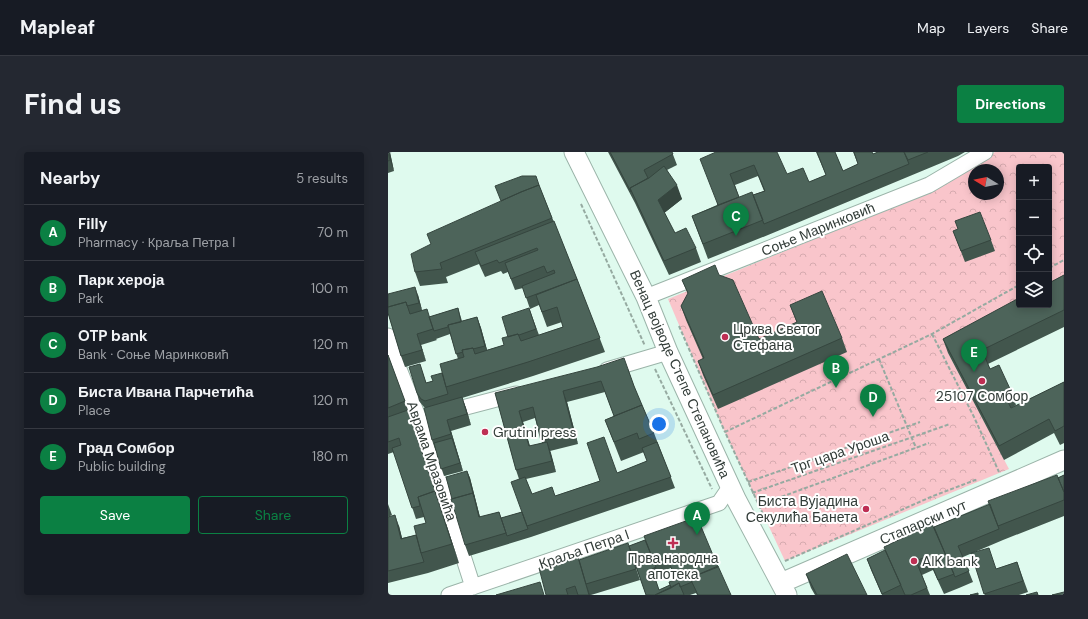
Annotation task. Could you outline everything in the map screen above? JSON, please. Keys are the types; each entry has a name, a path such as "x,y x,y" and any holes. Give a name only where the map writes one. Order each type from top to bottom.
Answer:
{"main road":[{"name":"Венац војводе Степе Степановића","path":"574,152 646,297 668,352 784,589"},
{"name":"Стапарски пут","path":"784,589 1064,460"}],"street":[{"name":"Соње Маринковић","path":"646,297 929,185 985,152"},
{"name":"Аврама Мразовића","path":"388,336 399,369 419,419 473,588"},
{"path":"592,374 668,352"},
{"path":"419,419 533,390"},
{"name":"Краља Петра I","path":"449,595 739,496"}],"path":[{"path":"581,202 650,358 739,496 758,505 929,443"},
{"path":"1052,266 1064,260"},
{"path":"725,432 932,334 1016,287"},
{"path":"679,326 725,432 739,496"},
{"path":"932,334 974,417 999,472"},
{"path":"880,359 916,448"},
{"path":"739,496 920,422"},
{"name":"Трг цара Уроша","path":"739,496 950,424"},
{"path":"785,561 933,496 984,477"}],"green space":[{"path":"995,152 1064,152 1064,292 1052,298 1052,164 1016,164 1016,307 948,353 1009,469 785,561 721,424 668,299 921,195 968,168 968,200 1004,200 1004,164 974,164"}],"building":[{"path":"610,152 672,152 673,154 644,170 648,178 630,188 631,192"},
{"path":"716,152 777,152 787,174 803,168 809,182 826,175 817,152 835,152 843,171 858,164 854,152 872,152 873,154 878,152 904,152 909,164 764,224 753,195 765,191 754,165 730,174 739,197 718,205 700,159"},
{"path":"904,152 928,152 908,160"},
{"path":"664,166 677,185 658,200 675,233 686,228 696,248 664,261 630,188 649,178"},
{"path":"522,176 536,176 539,185 501,201 495,186"},
{"path":"539,185 552,218 440,263 442,269 415,272 411,254 431,244 427,234"},
{"path":"752,192 763,220 703,244 692,216"},
{"path":"980,212 991,240 961,251 953,231 958,229 955,221"},
{"path":"554,221 577,279 526,298 522,286 555,273 554,270 547,273 544,266 511,279 505,263 538,250 537,248 499,263 497,260 481,266 475,252"},
{"path":"715,265 719,275 733,280 759,339 797,322 790,305 822,291 842,338 713,395 698,361 704,358 681,306 688,293 682,280"},
{"path":"1064,275 1064,310 982,350 990,369 999,365 1011,391 1004,394 1011,408 1064,382 1064,426 1055,431 1049,419 999,446 943,339 1016,300 1016,308 1052,308 1052,281"},
{"path":"577,279 600,338 446,387 440,364 464,357 462,350 473,348 475,354 504,345 502,338 518,334 521,341 563,327 557,307 542,312 536,295"},
{"path":"415,287 419,303 407,306 406,302 388,307 388,294"},
{"path":"406,302 410,314 427,309 433,329 417,334 422,350 401,356 388,313 388,307"},
{"path":"458,308 461,322 448,325 448,327 434,331 429,317"},
{"path":"529,308 536,329 508,337 502,317"},
{"path":"477,317 485,346 462,350 463,352 456,354 448,325"},
{"path":"388,355 405,401 388,408"},
{"path":"624,358 642,405 614,416 601,381 563,391 574,433 541,441 533,407 519,411 529,446 547,442 552,461 516,470 495,393 597,367"},
{"path":"420,364 426,383 433,381 431,376 442,373 448,394 425,401 421,399 417,393 409,367"},
{"path":"462,397 467,414 447,420 451,434 432,440 424,408"},
{"path":"642,405 654,433 639,439 637,433 614,442 605,420"},
{"path":"408,410 435,491 418,497 420,506 412,508 392,448 401,445 399,438 388,442 388,417"},
{"path":"604,437 617,473 647,461 642,448 657,442 671,477 527,526 511,482 525,477 532,494 552,487 555,496 600,481 587,443"},
{"path":"452,438 460,463 441,469 434,443"},
{"path":"467,471 473,493 452,499 446,477"},
{"path":"1057,475 1064,492 1064,500 998,526 988,501"},
{"path":"1064,475 1064,492 1058,478"},
{"path":"435,491 452,544 421,553 414,526 426,523 418,497"},
{"path":"473,493 479,517 499,512 506,533 465,545 451,499"},
{"path":"990,504 999,529 958,546 969,571 955,577 934,527"},
{"path":"522,512 528,529 507,536 501,518"},
{"path":"395,515 401,539 416,535 424,562 388,571 388,517"},
{"path":"697,517 718,567 690,578 692,582 680,587 679,583 671,588 669,582 676,580 667,557 654,562 644,536"},
{"path":"932,524 954,574 938,580 928,556 916,561 927,588 911,595 905,595 884,547"},
{"path":"645,540 656,567 652,569 659,590 670,585 671,588 655,595 646,595 629,546"},
{"path":"628,543 636,569 586,584 579,560"},
{"path":"989,548 996,569 1017,562 1023,581 984,594 971,553"},
{"path":"885,550 901,585 882,594 867,559"},
{"path":"847,554 867,595 817,595 806,574"},
{"path":"578,557 589,595 578,595 575,586 566,589 568,595 546,595 539,568"},
{"path":"718,566 731,595 698,595 690,578"},
{"path":"540,582 544,595 496,595"},
{"path":"679,583 684,595 655,595"},
{"path":"1037,592 1038,595 1026,595"},
{"path":"1064,592 1064,595 1052,595"}],"place":[{"name":"OTP bank","path":"736,236"},
{"name":"Црква Светог Стефана","path":"725,337"},
{"name":"Град Сомбор","path":"974,372"},
{"name":"25107 Сомбор","path":"982,381"},
{"name":"Парк хероја","path":"836,388"},
{"name":"Биста Ивана Парчетића","path":"873,417"},
{"name":"Grutini press","path":"485,432"},
{"name":"Биста Вујадина Секулића Банета","path":"866,509"},
{"name":"Filly","path":"697,535"},
{"name":"Прва народна апотека","path":"673,543"},
{"name":"AIK bank","path":"914,561"}]}
